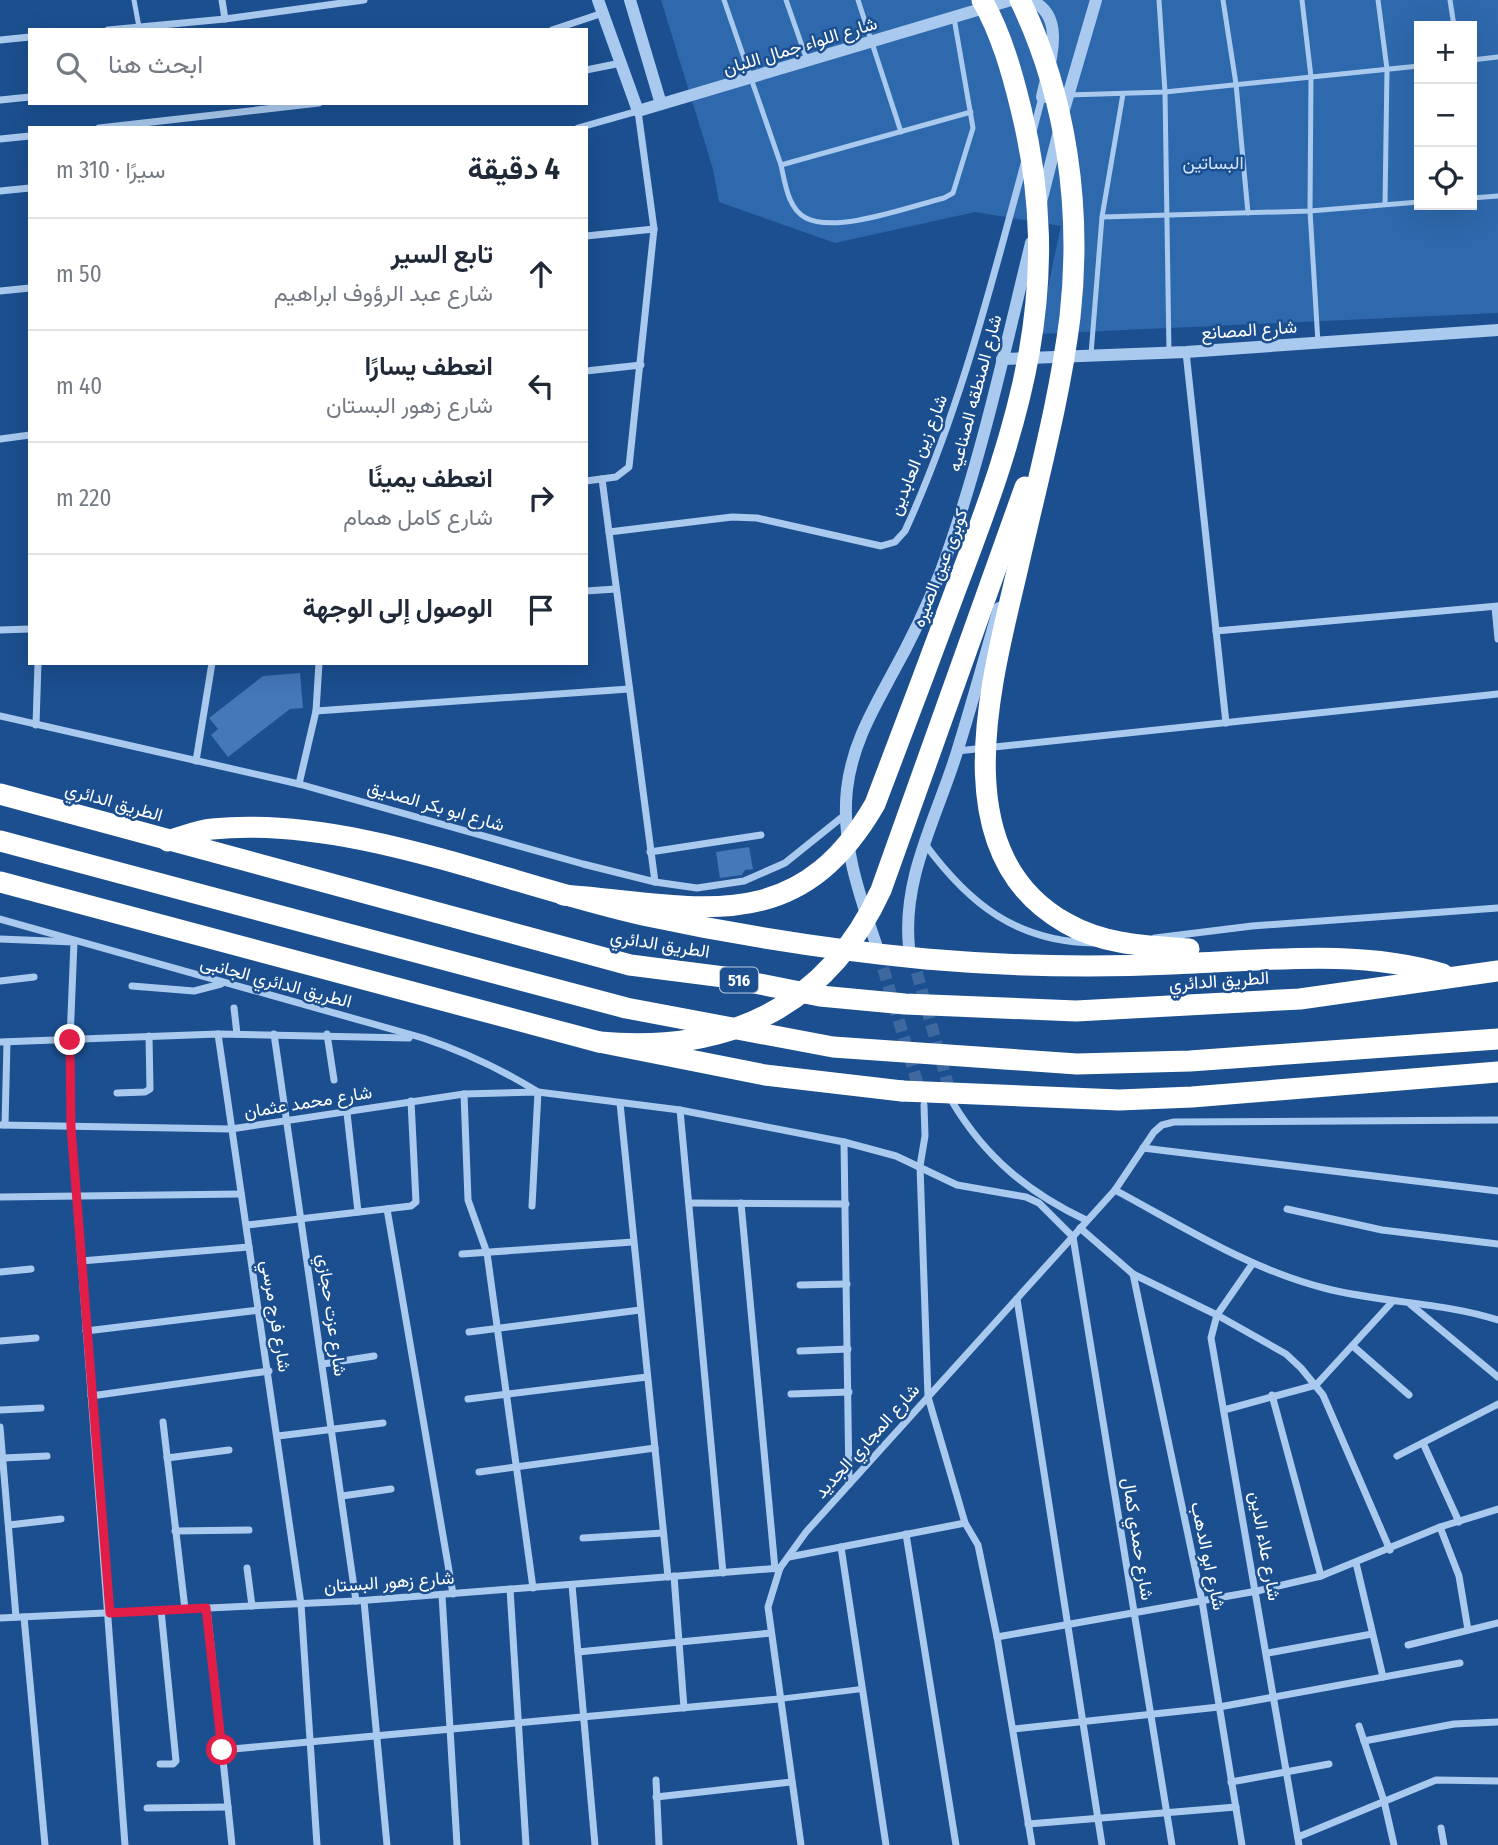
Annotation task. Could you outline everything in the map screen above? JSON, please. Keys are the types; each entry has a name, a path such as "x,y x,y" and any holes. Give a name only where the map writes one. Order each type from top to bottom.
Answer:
{"highway":[{"name":"كوبرى عين الصيره","path":"563,895 687,907 752,905 783,894 812,878 838,857 859,832 875,804 996,485 1021,398 1035,323 1040,267 1035,175 1017,89 1004,50 982,0"},
{"path":"1020,0 1037,35 1063,128 1070,175 1072,281 1055,408 994,664 985,722 985,781 996,839 1013,872 1036,900 1065,923 1099,938 1189,949 1394,963 1449,976"},
{"path":"599,1042 637,1046 676,1044 713,1037 750,1024 784,1006 815,983 842,956 865,925 881,890 1055,408"},
{"name":"الطريق الدائري","path":"0,794 630,965 724,977 820,996 930,1006 1076,1011 1300,999 1498,971"},
{"path":"169,841 209,829 320,833 392,847 563,895 729,931 924,959 1078,968 1318,959"},
{"path":"0,841 626,1007 833,1047 1077,1063 1190,1061 1498,1039"},
{"path":"0,882 599,1042 696,1063 819,1082 902,1091 1047,1099 1192,1097 1498,1072"}],"street":[{"path":"222,0 225,19"},
{"path":"128,28 225,19 299,4 363,0"},
{"path":"630,0 661,104"},
{"name":"شارع اللواء جمال اللبان","path":"638,111 1011,0"},
{"path":"1030,0 1048,13 1054,28 1042,97 1068,95"},
{"name":"شارع المنطقه الصناعيه","path":"876,944 852,867 846,814 851,766 857,743 919,623 941,570 967,492 1068,95 1096,0"},
{"path":"556,28 601,6 638,111 654,229 629,467 616,477 588,481"},
{"path":"0,40 28,37"},
{"path":"588,70 621,63"},
{"path":"0,100 28,97"},
{"name":"شارع زين العابدين","path":"609,532 744,517 782,522 873,545 895,542 905,531 929,478 968,370 1042,97"},
{"path":"117,126 301,105"},
{"path":"585,126 638,111"},
{"path":"0,139 28,135"},
{"path":"0,191 28,188"},
{"path":"588,236 654,229"},
{"path":"0,291 28,288"},
{"name":"شارع المصانع","path":"1002,359 1169,353 1498,330"},
{"path":"1186,352 1226,723"},
{"path":"909,947 908,900 957,751 1072,355"},
{"path":"588,371 641,365"},
{"path":"0,439 28,435"},
{"path":"602,479 655,882"},
{"path":"588,591 616,589"},
{"path":"1216,631 1497,606 1498,639"},
{"path":"0,630 28,629"},
{"path":"36,725 38,665"},
{"path":"196,761 212,665"},
{"path":"299,784 316,711 319,665"},
{"path":"316,711 629,689"},
{"path":"957,751 1498,694"},
{"name":"شارع ابو بكر الصديق","path":"0,716 299,784 655,882 697,888 744,881 785,863 846,814"},
{"path":"649,852 761,835"},
{"path":"925,844 952,881 987,911 1028,932 1074,943 1119,944 1252,926 1498,908"},
{"name":"الطريق الدائري الجانبى","path":"0,919 222,984 424,1038 466,1052 537,1092"},
{"path":"0,940 74,942 70,1040 71,1127 110,1613 125,1845"},
{"path":"0,981 34,978"},
{"path":"132,986 194,992 222,984"},
{"path":"234,1008 237,1034"},
{"path":"2,1125 4,1042 218,1034 327,1034 424,1038"},
{"name":"شارع فرج مرسي","path":"218,1034 301,1604 317,1845"},
{"name":"شارع عزت حجازي","path":"274,1034 360,1601 387,1845"},
{"path":"327,1034 334,1080"},
{"path":"117,1093 145,1092 150,1089 149,1036"},
{"path":"532,1206 537,1092"},
{"name":"شارع محمد عثمان","path":"2,1125 232,1129 464,1094 537,1092 681,1110 844,1142 920,1166 957,1185 1026,1197 1039,1203 1073,1237"},
{"path":"464,1094 468,1199 487,1253 519,1466 533,1588"},
{"path":"247,1225 411,1206 418,1196 411,1101"},
{"path":"620,1103 663,1533 679,1642 684,1707"},
{"path":"953,1103 988,1152 1017,1180 1050,1203 1086,1220"},
{"path":"924,1105 925,1136 920,1166 928,1397 965,1523 978,1545 998,1637 1032,1845"},
{"path":"681,1110 723,1573"},
{"path":"347,1113 358,1212"},
{"name":"شارع المجاري الجديد","path":"801,1845 768,1606 778,1568 849,1485 1115,1190 1162,1125 1498,1119"},
{"path":"844,1142 849,1485"},
{"path":"1143,1148 1498,1191"},
{"path":"1115,1190 1253,1264 1322,1288 1410,1304 1446,1307 1498,1320"},
{"path":"0,1198 241,1194"},
{"path":"689,1203 846,1204"},
{"path":"741,1203 778,1568"},
{"path":"387,1209 453,1594"},
{"path":"1287,1209 1381,1230 1498,1244"},
{"path":"1080,1228 1133,1274 1217,1315 1286,1354 1316,1384 1390,1550"},
{"name":"شارع حمدي كمال","path":"1073,1237 1172,1845"},
{"path":"462,1254 633,1242"},
{"path":"81,1261 250,1247"},
{"name":"شارع علاء الدين","path":"1253,1264 1217,1315 1211,1338 1299,1841"},
{"path":"0,1272 30,1269"},
{"name":"شارع ابو الدهب","path":"1133,1274 1202,1601 1242,1845"},
{"path":"800,1285 847,1284"},
{"path":"1017,1299 1070,1625 1102,1845"},
{"path":"1224,1410 1316,1384 1354,1347 1393,1301"},
{"path":"1410,1304 1498,1377"},
{"path":"86,1331 259,1310"},
{"path":"469,1332 640,1310"},
{"path":"0,1341 36,1338"},
{"path":"1354,1347 1409,1395"},
{"path":"800,1351 848,1349"},
{"path":"323,1363 374,1356"},
{"path":"91,1396 268,1371"},
{"path":"468,1399 648,1377"},
{"path":"791,1394 849,1392"},
{"path":"1272,1395 1321,1576"},
{"path":"1397,1456 1498,1404"},
{"path":"0,1410 41,1408"},
{"path":"163,1422 186,1609"},
{"path":"278,1436 383,1423"},
{"path":"0,1427 44,1845"},
{"path":"1423,1443 1459,1522"},
{"path":"479,1472 655,1448"},
{"path":"167,1458 229,1450"},
{"path":"3,1458 47,1456"},
{"path":"342,1496 391,1489"},
{"path":"998,1637 1257,1591 1321,1576 1390,1550 1440,1527 1498,1509"},
{"path":"9,1525 61,1519"},
{"path":"789,1557 965,1523"},
{"path":"1440,1527 1459,1576 1468,1630"},
{"path":"175,1531 249,1530"},
{"path":"583,1538 663,1533"},
{"path":"905,1534 956,1845"},
{"path":"841,1547 886,1845"},
{"path":"1356,1563 1383,1677"},
{"path":"247,1568 251,1606"},
{"name":"شارع زهور البستان","path":"0,1618 360,1601 778,1568"},
{"path":"572,1585 595,1845"},
{"path":"510,1589 526,1845"},
{"path":"442,1595 457,1845"},
{"path":"206,1608 232,1845"},
{"path":"160,1764 176,1762 161,1610"},
{"path":"1408,1645 1498,1623"},
{"path":"578,1652 771,1633"},
{"path":"1268,1653 1372,1634"},
{"path":"1013,1729 1219,1707 1460,1663"},
{"path":"222,1750 862,1689"},
{"path":"1364,1741 1443,1726 1498,1722"},
{"path":"1359,1726 1384,1801 1394,1845"},
{"path":"1231,1782 1329,1763"},
{"path":"1299,1841 1384,1801 1445,1778 1498,1781"},
{"path":"656,1780 659,1845"},
{"path":"656,1797 792,1782"},
{"path":"147,1808 228,1807"},
{"path":"1028,1824 1236,1807"},
{"path":"1441,1828 1444,1845"}],"lane":[{"path":"134,0 139,27"},
{"path":"724,0 781,165 787,193 804,217 826,224 944,198 953,193 973,128 954,18"},
{"path":"786,0 807,62"},
{"path":"858,0 901,132"},
{"path":"1159,0 1165,92 1169,353"},
{"path":"1223,0 1236,84 1248,213"},
{"path":"1301,0 1311,77 1310,211 1318,343"},
{"path":"1378,0 1387,69 1385,204"},
{"path":"1450,0 1453,21"},
{"path":"1477,59 1498,57"},
{"path":"1068,95 1165,92 1414,66"},
{"path":"1091,355 1102,217 1124,94"},
{"path":"781,165 971,112"},
{"path":"1477,198 1498,196"},
{"path":"1102,217 1310,211 1414,202"}],"green space":[{"name":"البساتين","path":"661,0 1498,0 1498,313 1038,334 1061,226 975,212 835,243 719,202 713,169"}],"building":[{"path":"300,673 303,708 290,709 228,757 211,735 218,729 209,718 263,676"},
{"path":"749,847 753,869 745,870 742,875 720,878 716,852"}],"tunnel":[{"path":"878,951 921,1095"},
{"path":"912,955 951,1096"}],"route":[{"path":"70,1040 71,1127 110,1613 206,1608 222,1750"}]}
